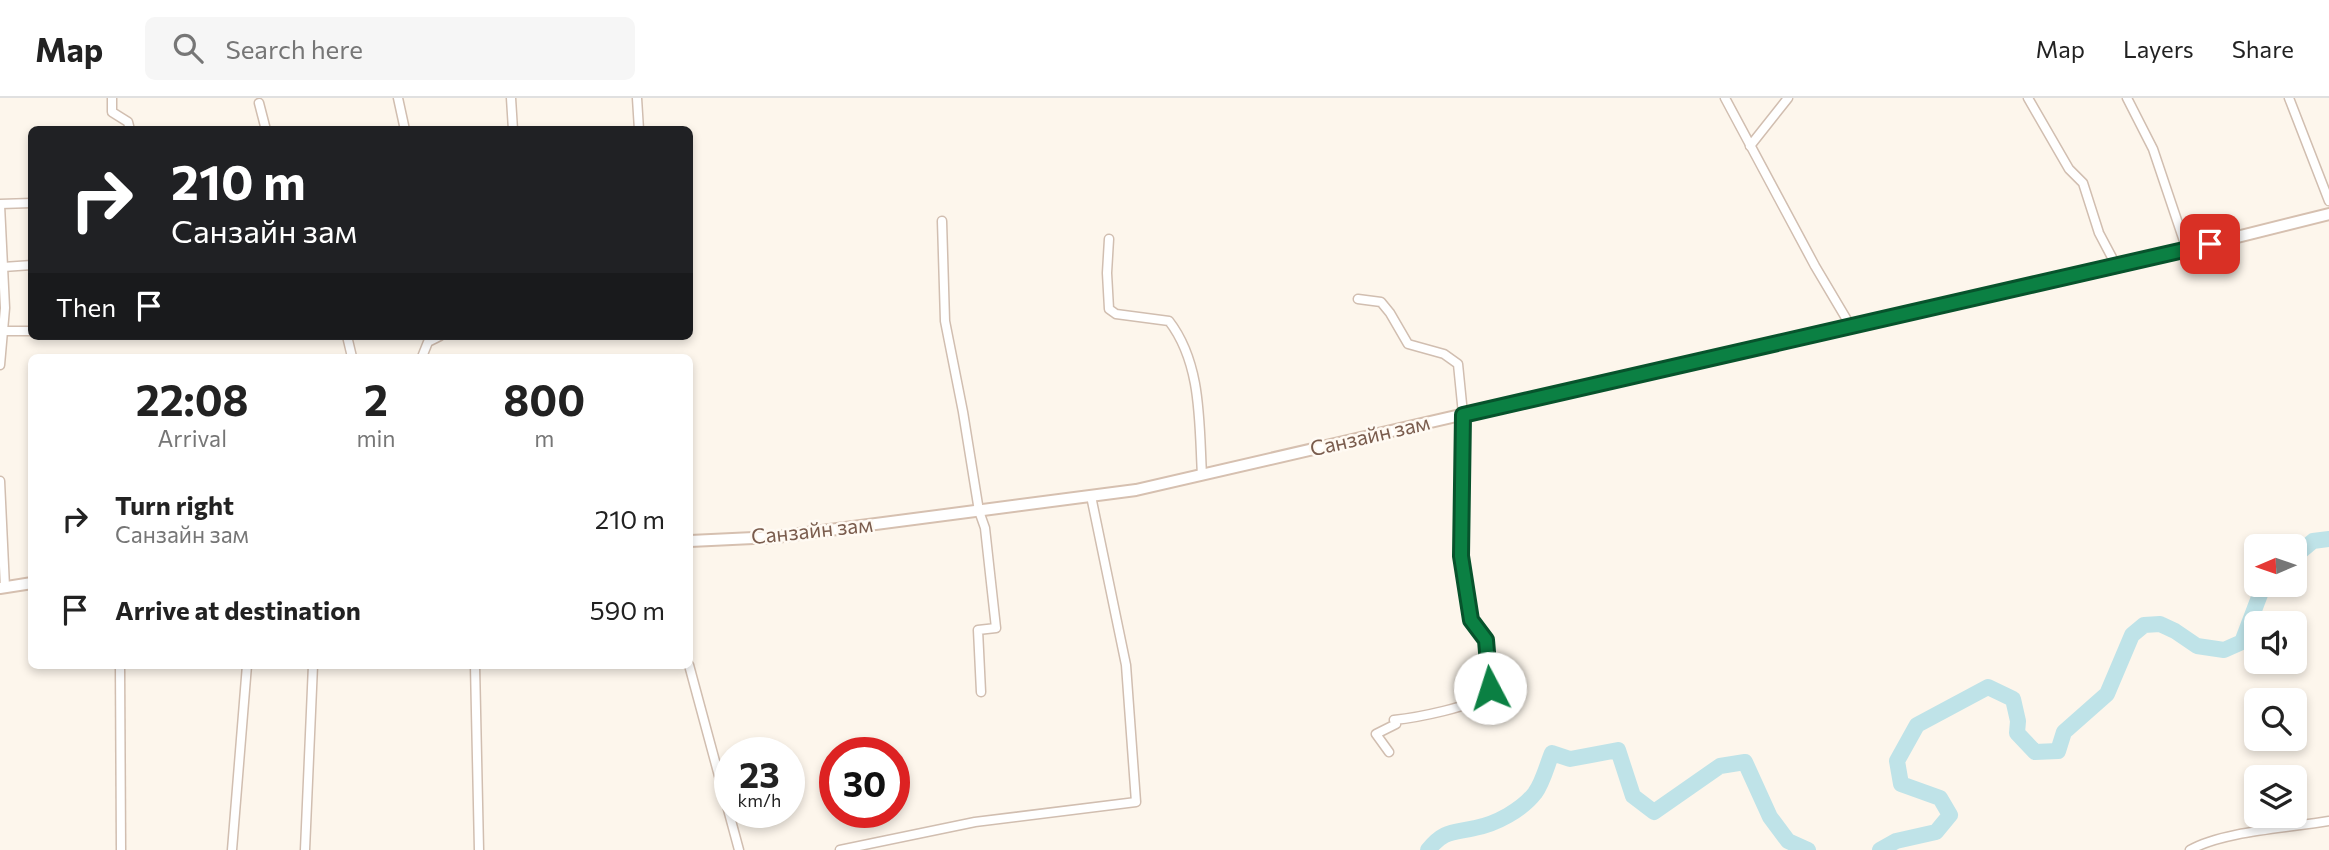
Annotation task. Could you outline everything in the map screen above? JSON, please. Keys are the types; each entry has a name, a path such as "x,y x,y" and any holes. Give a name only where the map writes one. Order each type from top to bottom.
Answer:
{"main road":[{"name":"Санзайн зам","path":"693,541 776,537 1136,490 2118,267 2329,214"},
{"path":"3,588 28,584"}],"street":[{"path":"112,98 112,112 128,122 129,126"},
{"path":"398,98 404,126"},
{"path":"511,98 513,126"},
{"path":"637,98 639,126"},
{"path":"1725,98 1815,267 1850,326"},
{"path":"1750,146 1788,98"},
{"path":"2028,98 2069,169 2083,183 2099,233 2118,267"},
{"path":"2127,98 2153,149 2187,250"},
{"path":"2290,98 2329,201"},
{"path":"259,103 265,126"},
{"path":"0,365 3,267 0,204 28,203"},
{"path":"942,221 945,321 979,511 985,528 996,628 978,630 981,692"},
{"path":"1109,239 1109,309 1116,314 1168,321 1187,354 1197,391 1202,475"},
{"path":"3,267 28,265"},
{"path":"1358,299 1381,302 1408,344 1444,354 1458,364 1463,415 1461,556 1471,620 1486,640 1490,688 1486,695 1466,704 1421,717 1394,720 1396,724 1376,734 1390,752"},
{"path":"2,337 28,332"},
{"path":"0,481 3,588"},
{"path":"839,850 975,822 1136,802 1126,665 1091,496"},
{"path":"120,669 121,850"},
{"path":"232,850 247,669"},
{"path":"305,850 313,669"},
{"path":"475,669 479,850"},
{"path":"690,669 739,850"},
{"path":"2190,850 2203,842 2223,837 2329,821"}],"waterway":[{"path":"2307,546 2313,541 2329,539"},
{"path":"1880,850 1896,841 1936,832 1950,815 1940,798 1901,784 1897,761 1917,725 1988,687 2013,699 2018,721 2017,733 2035,752 2058,751 2064,732 2107,694 2132,635 2144,625 2160,624 2197,646 2224,650 2242,642 2259,597"},
{"path":"1428,850 1444,836 1491,823 1523,805 1538,789 1552,753 1570,759 1618,750 1633,796 1654,812 1720,766 1745,762 1770,817 1788,841 1808,850"}],"route":[{"path":"1490,688 1486,640 1471,620 1461,556 1463,415 2210,244"}]}
